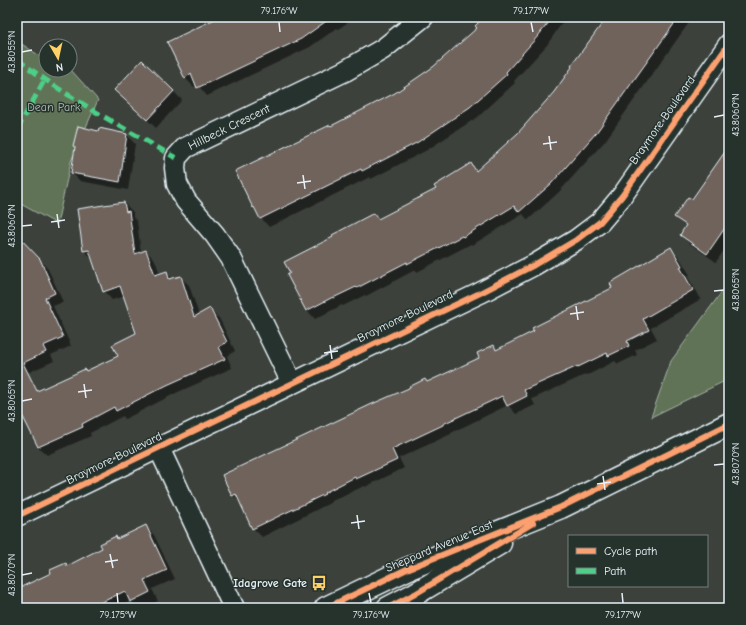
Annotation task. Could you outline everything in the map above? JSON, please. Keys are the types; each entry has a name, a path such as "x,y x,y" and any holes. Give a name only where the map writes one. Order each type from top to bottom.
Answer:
{"main road":[{"name":"Sheppard Avenue East","path":"326,608 407,570 561,507 729,424"},
{"name":"Sheppard Avenue East","path":"388,608 415,594 561,507"}],"street":[{"name":"Hillbeck Crescent","path":"292,383 231,258 215,235 186,201 177,184 175,168 176,158 185,148 345,71 383,49 423,17"},
{"name":"Braymore Boulevard","path":"18,512 159,448 534,265 576,240 600,222 622,196 729,44"},
{"path":"159,448 234,608"}],"green space":[{"name":"Dean Park","path":"17,41 38,55 38,78 78,78 98,100 71,161 57,224 17,202"},
{"path":"729,282 729,379 651,417 671,361"}],"building":[{"path":"219,17 332,17 301,39 197,88 191,73 185,79 167,42"},
{"path":"484,17 553,17 506,72 507,74 470,107 418,142 362,171 361,169 260,219 235,171 330,125 331,126 395,93 433,67 477,28 475,26"},
{"path":"607,17 679,17 596,133 551,184 519,212 514,206 463,237 462,236 407,264 407,262 357,288 356,287 333,297 306,311 287,275 290,273 284,262 333,237 332,235 374,213 378,219 436,189 434,186 471,163 476,171 518,133 554,92"},
{"path":"142,60 174,91 147,120 114,90"},
{"path":"78,126 98,131 99,128 127,134 120,182 71,173 75,147 73,146"},
{"path":"729,146 729,222 707,254 680,235 686,225 674,217 688,197 692,199"},
{"path":"124,202 126,212 129,211 135,254 146,250 155,275 167,271 169,279 181,276 194,317 210,308 227,342 219,347 225,359 167,385 116,411 114,407 82,424 83,427 38,447 17,405 17,235 40,259 55,293 45,298 63,337 43,346 46,352 23,363 37,391 118,356 112,345 136,333 120,286 103,292 89,250 83,251 77,209"},
{"path":"671,247 693,290 643,319 649,330 627,341 629,346 608,356 607,353 524,390 527,396 507,406 502,396 443,424 392,449 397,460 356,479 355,477 324,493 325,494 252,529 236,494 232,496 222,475 409,388 425,379 427,382 479,358 477,353 494,345 496,350 534,331 532,328 612,288 610,283"},
{"path":"146,525 167,570 144,580 150,592 130,602 125,591 96,605 95,602 83,608 17,608 17,589 51,573 50,570 66,563 67,566 102,548 100,544 116,536 117,539"}],"marked path":[{"path":"17,59 75,99 176,158"},
{"path":"17,130 45,79"}],"cycle path":[{"path":"17,516 480,293 534,265 576,240 600,222 622,196 729,44"},
{"path":"326,608 407,569 561,507 729,424"},
{"path":"388,608 415,594 533,523"}],"place":[{"name":"Idagrove Gate","path":"319,583"}]}
